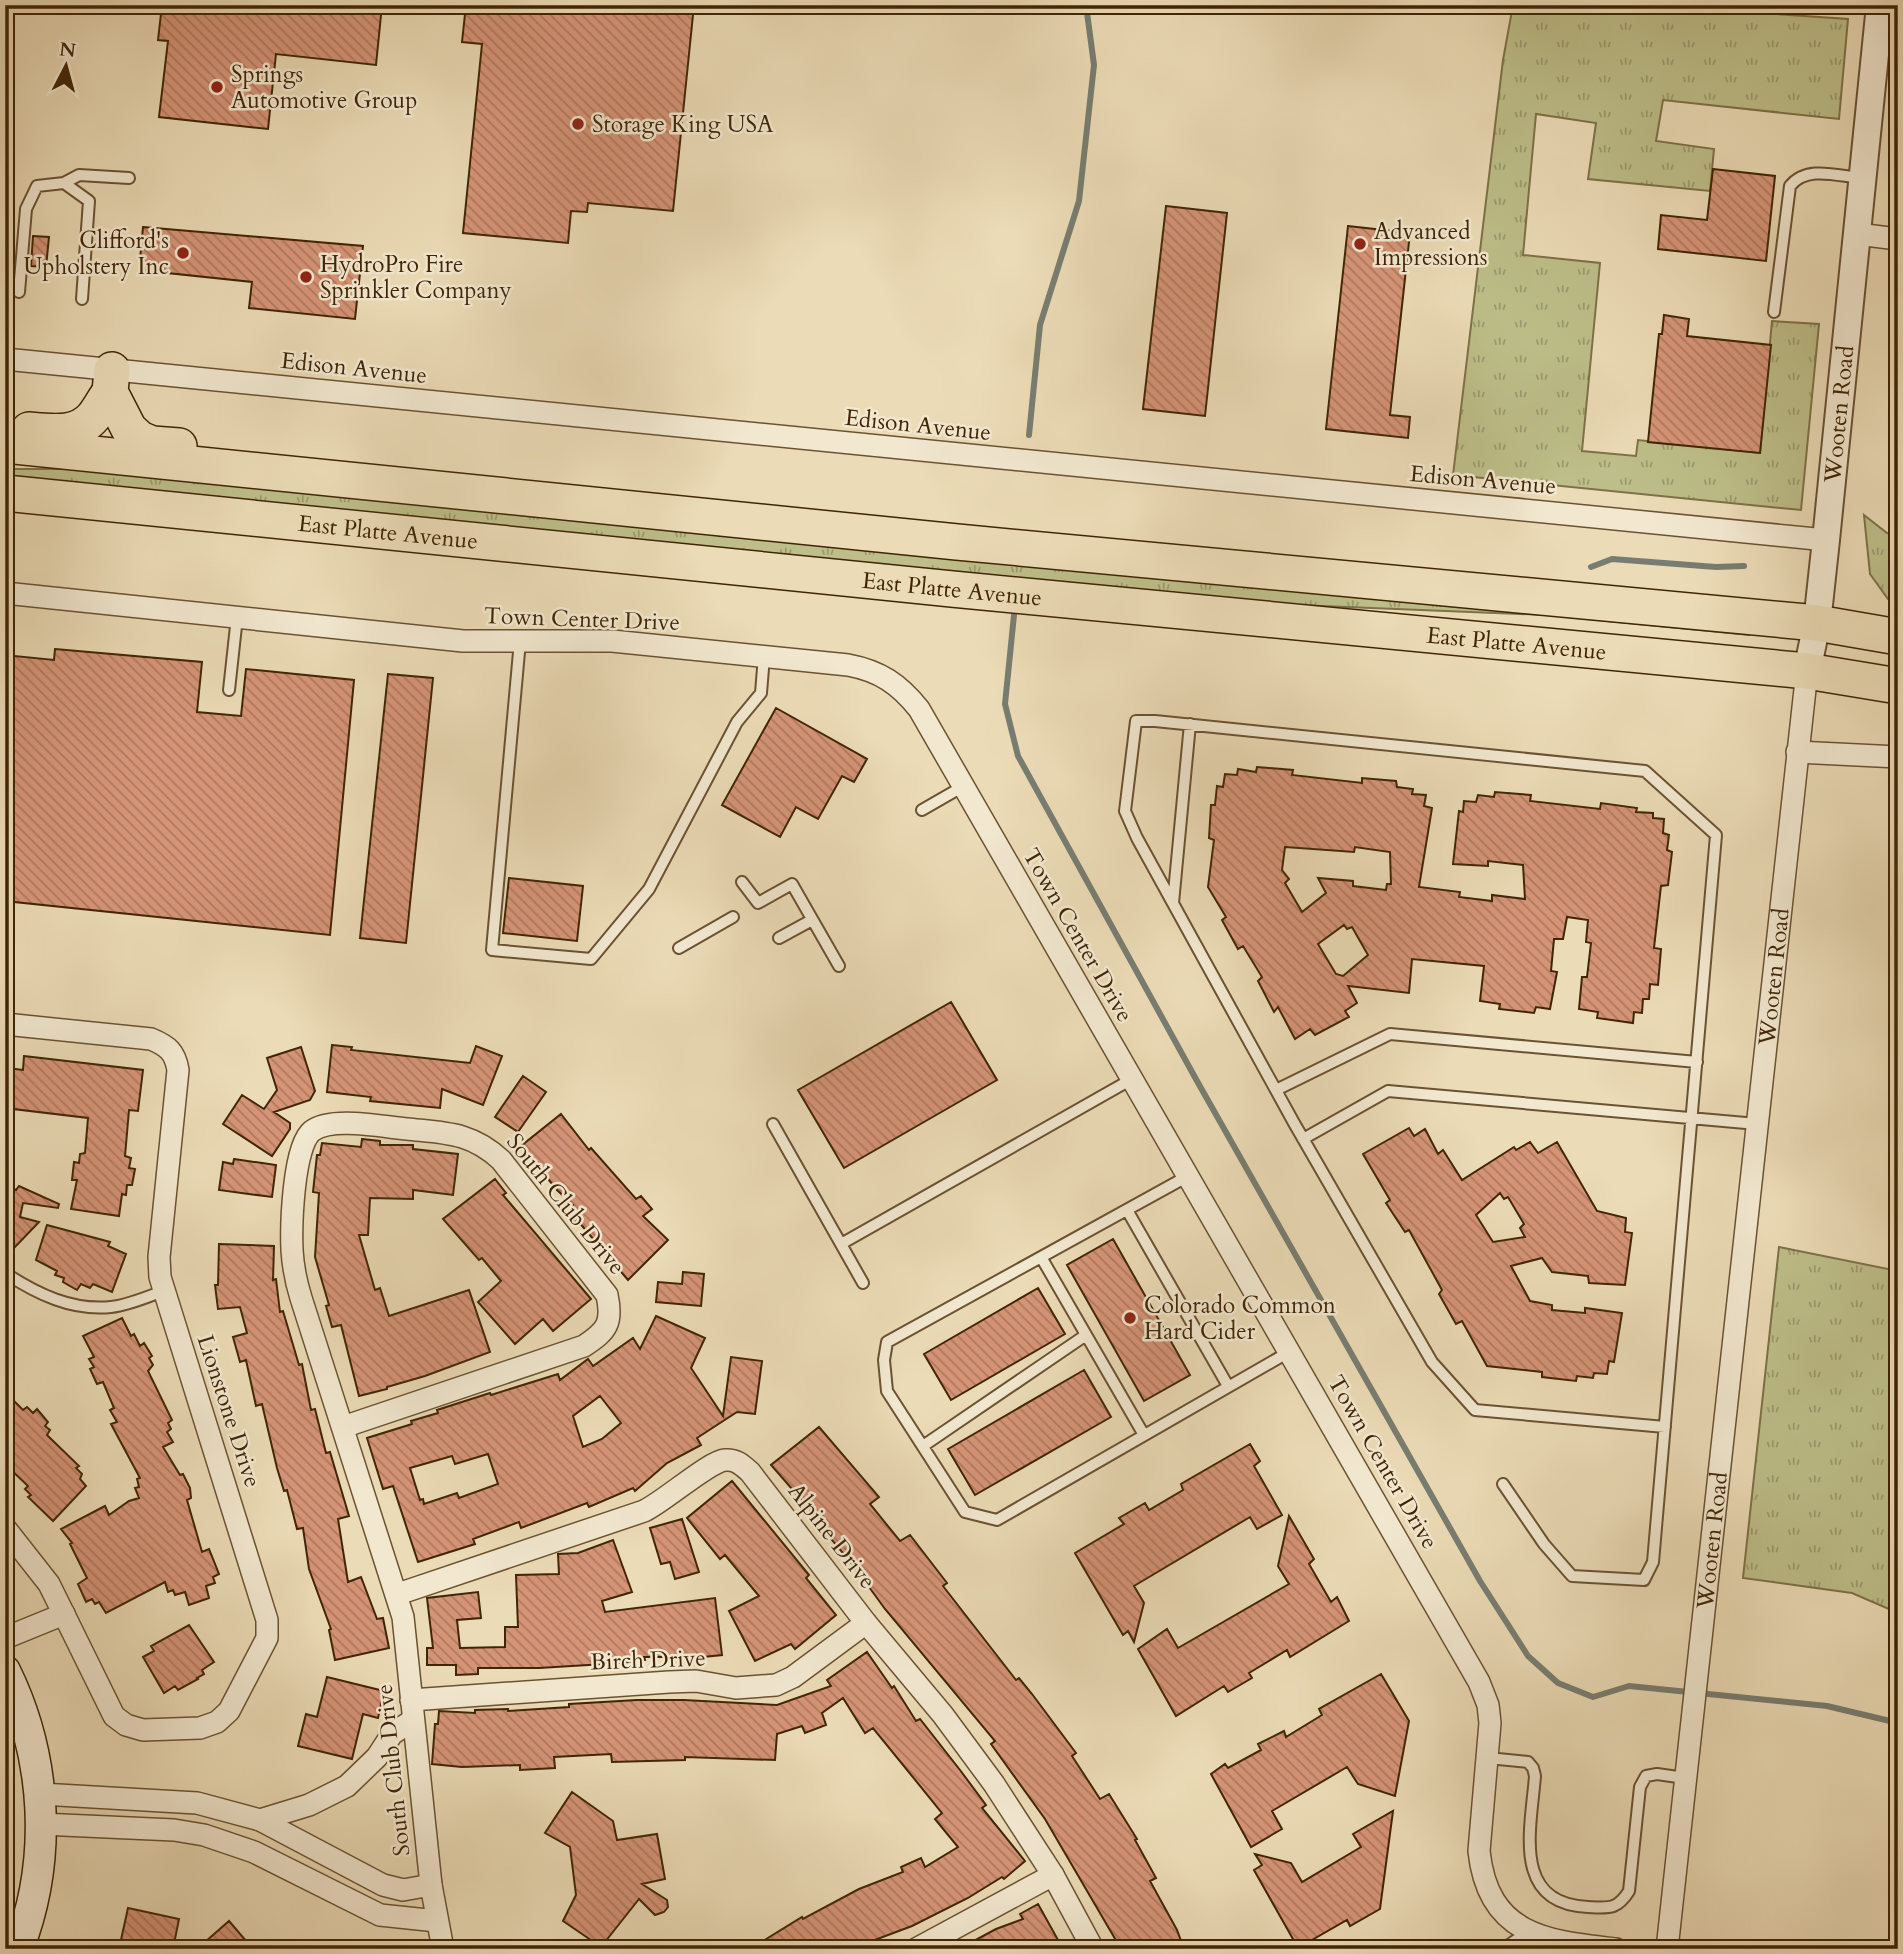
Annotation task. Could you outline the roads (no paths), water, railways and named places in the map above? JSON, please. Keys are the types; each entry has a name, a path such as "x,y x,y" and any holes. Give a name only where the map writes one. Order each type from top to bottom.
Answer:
{"highway":[{"path":"5,429 66,432 83,425 93,416 111,381"},
{"path":"111,381 129,429 140,439 152,444 278,456 296,476"},
{"name":"East Platte Avenue","path":"5,445 957,542 1817,624 1898,637"},
{"name":"East Platte Avenue","path":"5,493 952,589 1807,671 1898,687"},
{"path":"5,508 90,516 116,504"}],"main road":[{"path":"5,1671 15,1689 29,1733 41,1794 37,1870 26,1928 18,1949"}],"street":[{"name":"Wooten Road","path":"1667,1949 1797,752 1807,671 1817,624 1880,5"},
{"path":"1857,234 1898,239"},
{"name":"Edison Avenue","path":"5,359 111,381 962,455 1826,540"},
{"name":"Town Center Drive","path":"5,593 463,641 612,641 848,665 884,676 903,690 919,709 1479,1682 1489,1714 1488,1758 1479,1851 1481,1872 1488,1891 1500,1909 1528,1932 1560,1943 1616,1949"},
{"path":"1797,752 1898,757"},
{"name":"Lionstone Drive","path":"5,1024 151,1039 166,1046 176,1057 178,1070 159,1277 267,1620 267,1638 229,1711 216,1722 200,1728 143,1730 127,1725 114,1716 49,1584 5,1528"},
{"name":"South Club Drive","path":"343,1427 584,1346 599,1336 608,1324 610,1308 607,1295 501,1160 486,1146 454,1133 348,1123 313,1130 302,1143 297,1163 292,1248 294,1274 343,1427 398,1594 407,1640 431,1885 443,1949"},
{"name":"Alpine Drive","path":"398,1594 644,1511 668,1497 712,1464 726,1460 738,1461 750,1472 866,1623 943,1715 994,1784 1053,1875 1093,1949"},
{"path":"5,1638 64,1614"},
{"name":"Birch Drive","path":"412,1710 669,1682 696,1681 736,1688 776,1685 793,1677 866,1623"},
{"path":"260,1820 309,1805 347,1786 377,1757 412,1710"},
{"path":"41,1794 197,1803 260,1820 383,1885 403,1890 431,1885"},
{"path":"41,1824 174,1830 204,1835 254,1852 380,1915 437,1921"},
{"path":"916,1949 1053,1875"}],"lane":[{"path":"1774,312 1790,186 1804,174 1863,178"},
{"path":"19,292 26,209 37,186 64,183 79,176 129,178"},
{"path":"64,183 89,201 82,299"},
{"path":"229,690 237,617"},
{"path":"520,641 492,950 591,959 649,889 737,722 761,693 764,656"},
{"path":"1503,1484 1544,1544 1572,1576 1644,1580 1654,1562 1716,835 1645,771 1190,724 1136,721 1125,811 1137,838 1303,1139 1432,1362 1475,1410 1665,1427"},
{"path":"1173,904 1190,724"},
{"path":"922,810 962,787"},
{"path":"743,882 758,903 792,884 839,966"},
{"path":"679,948 733,917"},
{"path":"779,938 812,920"},
{"path":"1276,1090 1390,1034 1697,1062"},
{"path":"841,1244 1132,1079"},
{"path":"1303,1139 1388,1091 1757,1124"},
{"path":"773,1124 863,1283"},
{"path":"1188,1176 887,1342 884,1360 887,1391 965,1512 997,1520 1289,1352"},
{"path":"1127,1210 1228,1386"},
{"path":"1041,1257 1144,1435"},
{"path":"5,1273 52,1300 81,1306 112,1307 163,1291"},
{"path":"923,1446 1086,1335"},
{"path":"1488,1758 1528,1762 1533,1768 1535,1776 1528,1854 1533,1875 1555,1899 1575,1907 1610,1908 1621,1903 1629,1891 1640,1787 1646,1776 1657,1774 1685,1778"},
{"path":"1503,1949 1528,1932"}],"waterway":[{"path":"1029,435 1040,325 1079,201 1094,65 1086,5"},
{"path":"1591,567 1612,559 1716,567 1744,566"},
{"path":"1014,615 1005,704 1018,756 1197,1081 1480,1581 1528,1656 1558,1683 1593,1697 1629,1686 1827,1706 1898,1725"}],"place":[{"name":"Springs Automotive Group","path":"217,87"},
{"name":"Storage King USA","path":"578,124"},
{"name":"Advanced Impressions","path":"1360,244"},
{"name":"Clifford's Upholstery Inc","path":"183,253"},
{"name":"HydroPro Fire Sprinkler Company","path":"306,277"},
{"name":"Colorado Common Hard Cider","path":"1130,1318"}]}
